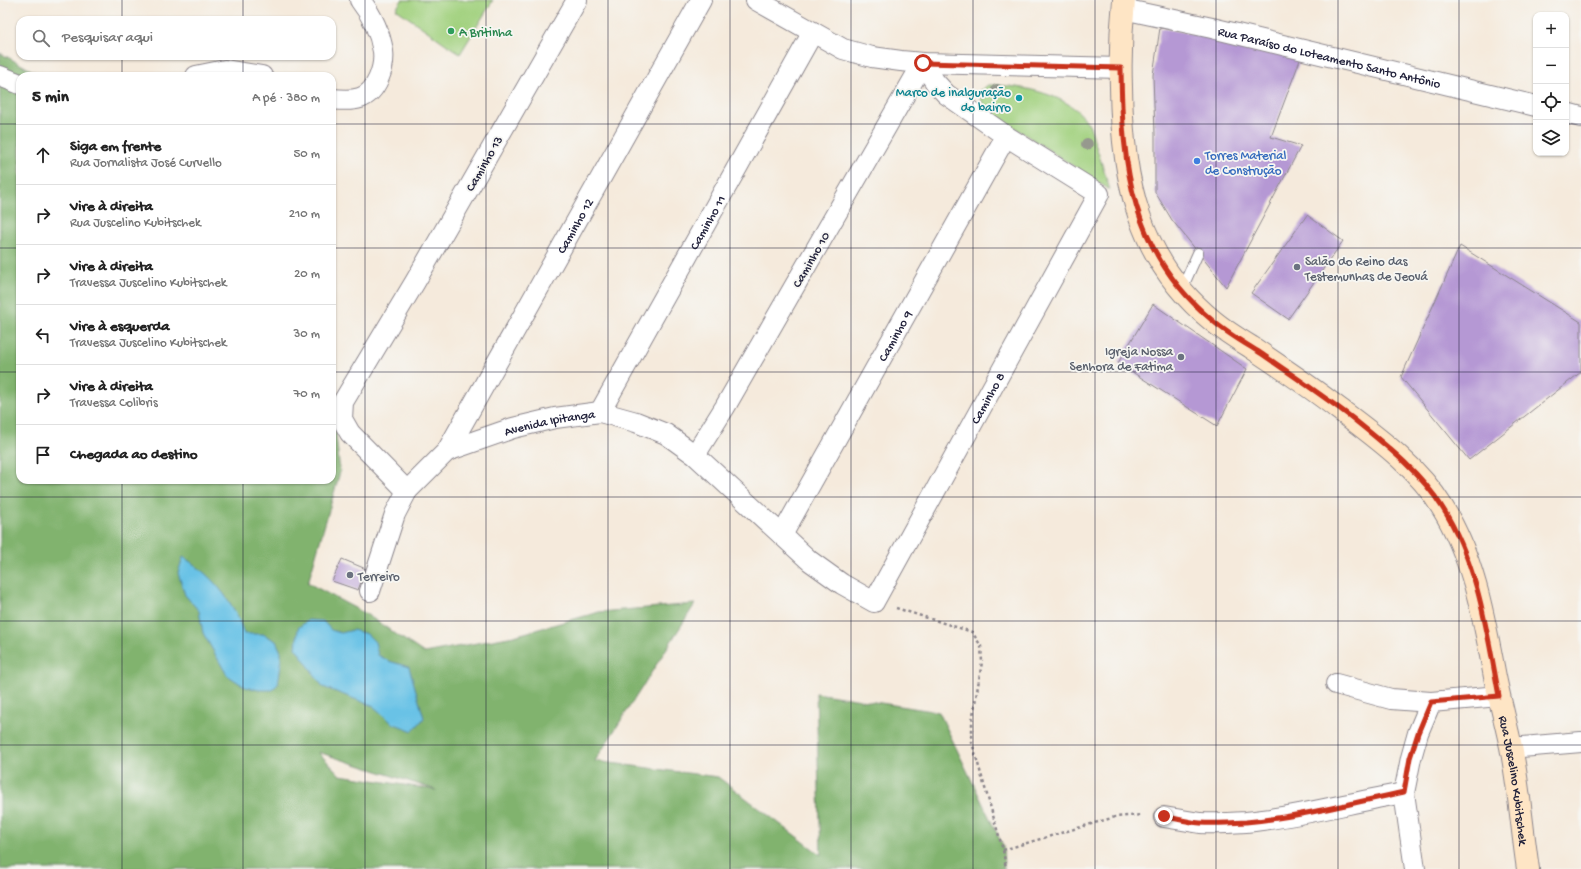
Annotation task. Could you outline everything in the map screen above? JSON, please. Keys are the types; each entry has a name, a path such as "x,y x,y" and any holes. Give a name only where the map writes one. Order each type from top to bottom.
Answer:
{"main road":[{"name":"Rua Juscelino Kubitschek","path":"1124,4 1121,68 1121,114 1125,152 1132,195 1145,232 1160,262 1181,291 1215,323 1317,391 1409,466 1442,506 1461,541 1474,579 1486,626 1499,696 1511,748 1528,869"}],"street":[{"path":"336,99 361,98 374,87 382,70 383,52 376,28 366,8 360,0"},
{"name":"Caminho 13","path":"407,491 350,433 342,419 343,402 389,326 577,0"},
{"name":"Caminho 12","path":"447,451 701,0"},
{"path":"756,0 843,49 865,55 923,63 1121,68"},
{"name":"Rua Paraíso do Loteamento Santo Antônio","path":"1124,4 1212,28 1533,105"},
{"name":"Caminho 11","path":"600,412 813,32"},
{"path":"923,63 935,82 946,94 1006,136"},
{"name":"Caminho 10","path":"695,455 725,407 923,63"},
{"path":"215,72 225,70 237,72"},
{"path":"0,76 16,82"},
{"path":"1569,115 1581,117"},
{"name":"Caminho 8","path":"874,602 1099,194 1006,136"},
{"name":"Caminho 9","path":"782,535 1006,136"},
{"name":"Avenida Ipitanga","path":"370,591 395,514 407,491 447,451 513,428 555,418 600,412 636,422 666,434 695,455 810,561 842,584 874,602"},
{"path":"1336,684 1391,699 1431,702 1499,696"},
{"path":"1415,869 1404,792 1410,758 1418,733 1431,702"},
{"path":"1511,748 1581,742"},
{"path":"1164,816 1201,823 1227,823 1263,820 1324,810 1404,792"}],"lane":[{"path":"1181,291 1198,254"}],"path":[{"path":"874,602 916,613 972,632 981,646 982,662 972,720 972,743 1003,850 1006,869"},
{"path":"1003,850 1115,817 1136,815 1164,816"}],"green space":[{"name":"A Britinha","path":"402,0 493,0 460,54 396,9"},
{"path":"0,53 35,72 16,72 16,484 336,484 336,434 340,472 308,583 366,614 424,653 514,636 599,612 695,604 595,761 718,777 821,855 816,693 939,712 1003,846 1004,869 0,869","holes":["318,752 436,790 340,775"]},
{"path":"988,85 1001,85 1030,89 1044,93 1071,106 1081,114 1091,129 1110,190 986,109 981,99 981,90"}],"water":[{"path":"183,557 205,573 218,586 229,601 241,624 244,634 263,634 276,641 281,652 281,665 278,684 272,690 259,690 245,687 227,675 203,633 199,611 185,595 178,573"},
{"path":"308,620 323,621 331,630 341,633 353,630 367,634 375,642 378,655 389,661 409,667 424,718 413,731 392,723 373,706 323,687 296,648 298,628"}],"building":[{"path":"1160,28 1303,52 1271,137 1301,146 1226,287 1172,220 1155,192 1153,75"},
{"name":"Salão do Reino das Testemunhas de Jeová","path":"1307,215 1343,241 1288,319 1251,293"},
{"path":"1460,246 1581,322 1581,372 1469,460 1401,377"},
{"path":"1153,304 1247,369 1217,426 1118,363"},
{"name":"Terreiro","path":"342,559 366,569 358,590 332,581"}],"place":[{"name":"A Britinha","path":"451,31"},
{"name":"Marco de inalguração do bairro","path":"1019,98"},
{"name":"Torres Material de Construção","path":"1197,161"},
{"name":"Salão do Reino das Testemunhas de Jeová","path":"1297,267"},
{"name":"Igreja Nossa Senhora de Fatima","path":"1181,357"},
{"name":"Terreiro","path":"350,575"}],"route":[{"path":"923,63 1056,65 1121,68 1121,114 1132,195 1145,232 1160,262 1181,291 1215,323 1317,391 1409,466 1442,506 1461,541 1474,579 1486,626 1499,696 1431,702 1418,733 1410,758 1404,792 1324,810 1263,820 1227,823 1201,823 1164,816"}]}
